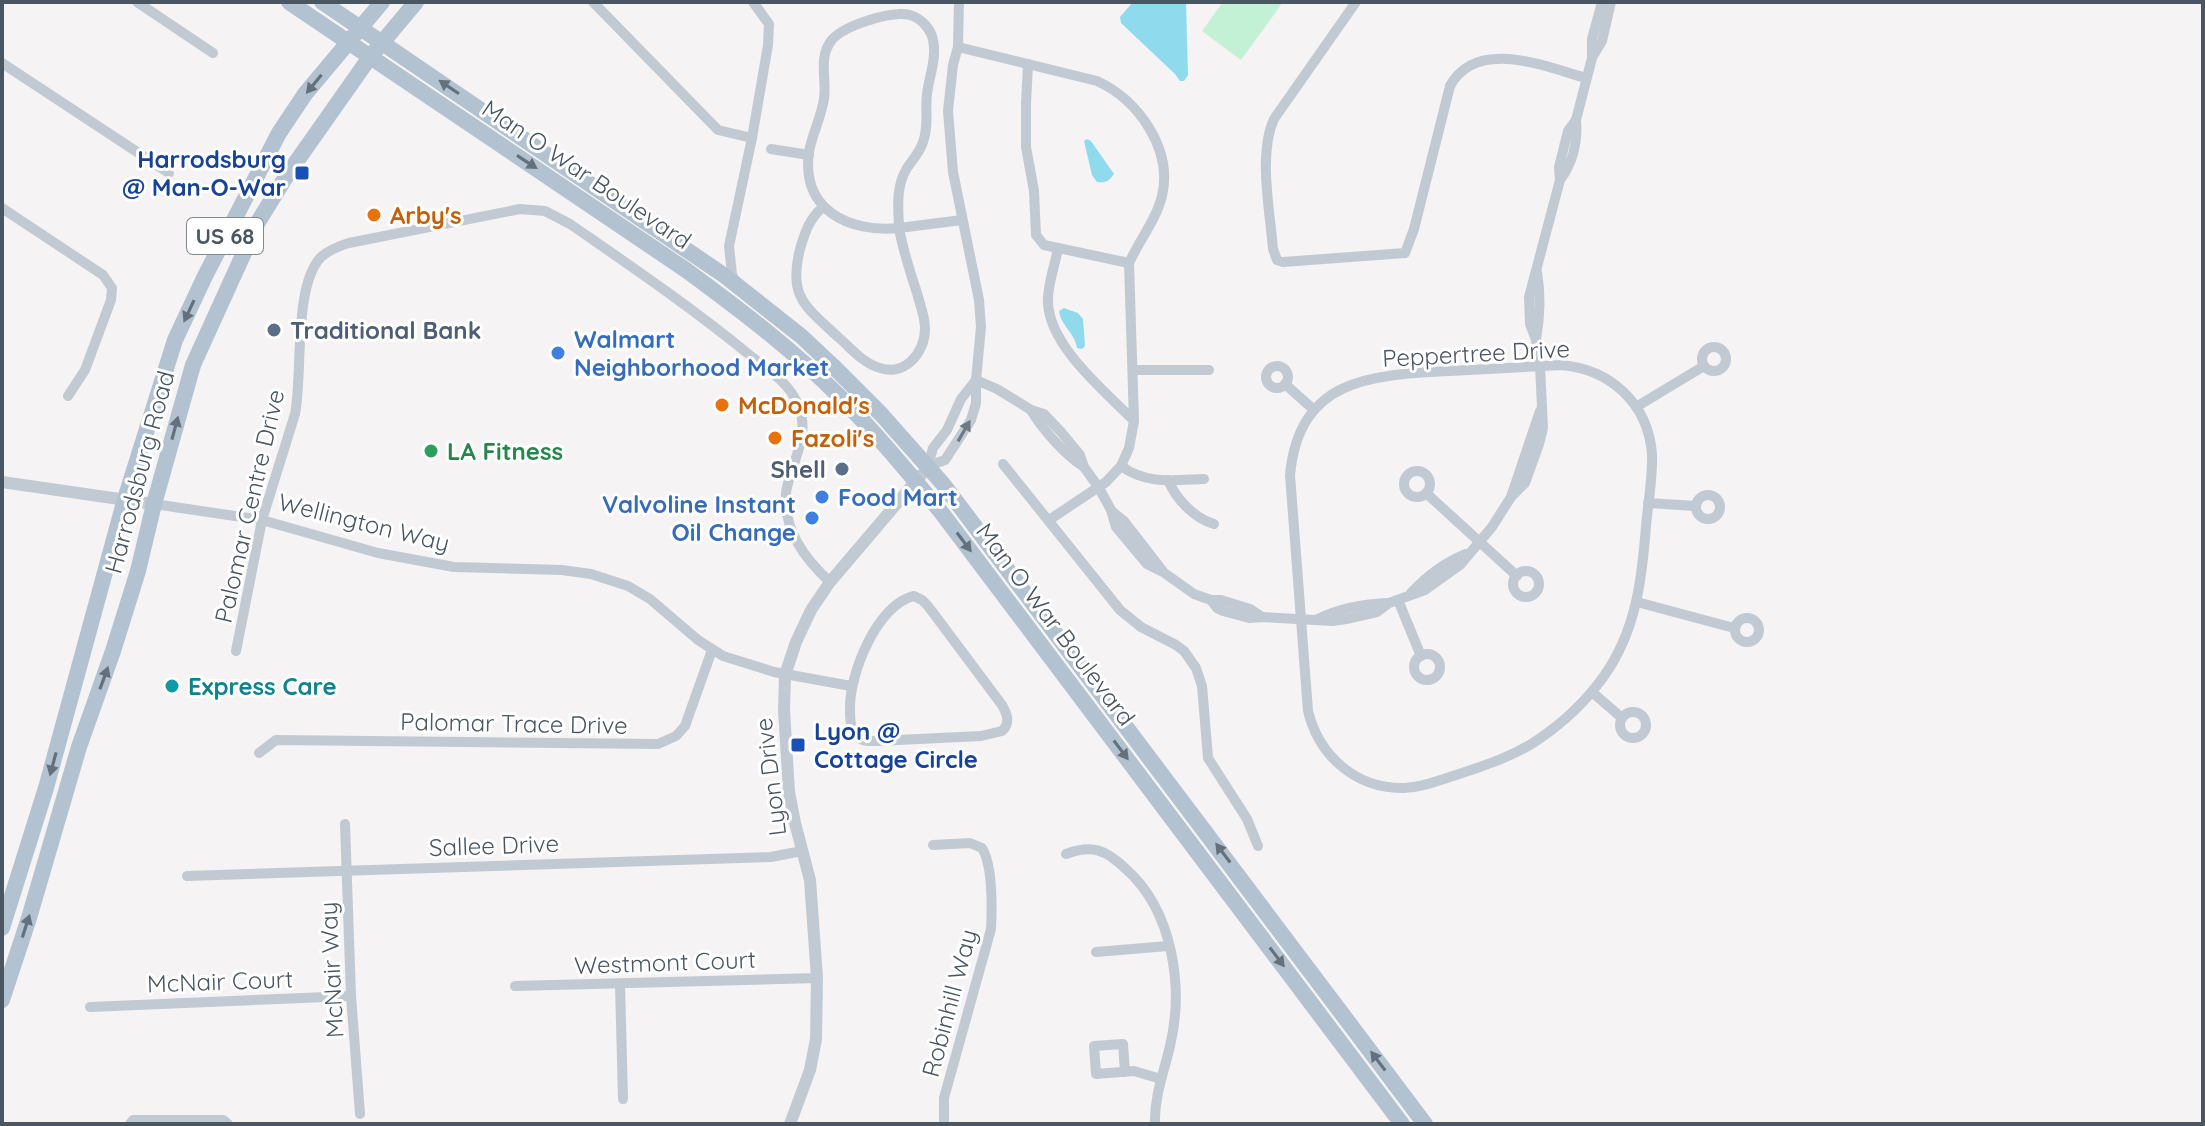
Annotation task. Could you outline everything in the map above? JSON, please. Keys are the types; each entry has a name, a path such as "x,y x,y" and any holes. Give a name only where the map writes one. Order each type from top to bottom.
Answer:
{"main road":[{"name":"Man O War Boulevard","path":"289,2 644,241 750,317 839,396 951,524 1402,1124"},
{"name":"Man O War Boulevard","path":"322,2 709,264 801,336 881,414 928,466 1425,1124"},
{"name":"Harrodsburg Road","path":"2,928 46,788 125,499 175,340 279,133 305,94 382,2"},
{"name":"Harrodsburg Road","path":"2,1000 79,747 138,571 193,365 258,222 287,175 370,57 416,2"}],"street":[{"path":"137,2 213,53"},
{"path":"593,2 718,130 752,138"},
{"path":"709,264 725,253 729,246 768,45 769,24 753,2"},
{"name":"Lyon Drive","path":"928,466 945,460 971,420 976,403 981,327 979,300 953,172 948,111 958,47 959,2"},
{"path":"1356,2 1274,119 1269,131 1266,152 1273,249 1277,260 1283,262 1405,253 1414,229 1450,86 1471,65 1509,58 1586,78"},
{"path":"1592,58 1592,39 1602,2"},
{"path":"976,380 1031,410 1073,460 1084,467 1111,510 1116,527 1138,555 1194,594 1233,603 1262,617 1301,619 1317,619 1374,603 1394,602 1410,595 1421,582 1468,553 1511,497 1540,409 1540,366 1536,340 1540,288 1537,270 1560,180 1569,168 1578,134 1576,120 1586,78 1592,58 1602,41 1611,2"},
{"path":"823,207 804,236 796,268 798,293 813,314 868,363 885,370 902,367 917,356 925,329 899,228 899,187 923,144 926,95 934,56 931,33 922,21 910,15 891,15 845,29 831,41 824,56 824,98 809,155 810,175 823,207 833,216 852,224 879,229 899,228 962,220"},
{"path":"958,47 1105,85 1133,108 1152,133 1163,161 1163,194 1129,263 1134,421 1129,448 1121,466 1099,488 1049,520"},
{"path":"2,63 169,173"},
{"path":"1028,64 1025,131 1034,191 1036,235 1040,243 1129,263"},
{"path":"771,149 809,155"},
{"path":"2,208 103,275 112,288 111,300 85,370 68,396"},
{"name":"Palomar Centre Drive","path":"236,651 262,520 299,396 300,327 311,273 320,258 349,243 528,208 554,215 634,268 734,342 793,394 800,408 803,432 786,492 786,510 796,543 830,582"},
{"path":"729,246 736,284"},
{"path":"1058,248 1048,302 1059,339 1071,356 1134,421"},
{"name":"Peppertree Drive","path":"1569,365 1593,370 1619,387 1636,407 1647,430 1652,454 1642,575 1624,640 1592,692 1558,725 1504,758 1404,788 1378,785 1352,775 1324,748 1308,711 1290,475 1296,443 1321,402 1347,386 1384,375 1540,366 1569,365"},
{"path":"1636,407 1704,366"},
{"path":"1133,370 1209,370"},
{"name":"Lyon Drive","path":"790,1124 810,1070 816,1039 817,978 810,880 792,810 787,764 785,675 803,625 830,582 928,466 933,448 947,430 961,399 976,380"},
{"path":"1285,384 1314,410"},
{"path":"1003,464 1120,610 1141,627 1184,651 1196,668 1202,686 1208,758 1247,819 1258,846"},
{"path":"1121,466 1139,477 1204,479"},
{"path":"1168,480 1175,494 1203,520 1214,524"},
{"name":"Wellington Way","path":"2,482 262,520 378,553 441,565 591,574 628,586 650,599 712,650 753,667 851,686"},
{"path":"1426,493 1517,576"},
{"path":"1648,503 1696,506"},
{"path":"914,596 928,606 1002,705 1007,714 1007,724 1002,731 993,735 866,741 856,735 851,726 851,686 859,660 874,632 896,604 914,596"},
{"path":"1394,602 1421,656"},
{"path":"1637,602 1734,628"},
{"name":"Palomar Trace Drive","path":"259,753 276,740 658,744 676,736 685,726 712,650"},
{"path":"1592,692 1622,718"},
{"name":"McNair Way","path":"345,824 351,996 360,1114"},
{"name":"Robinhill Way","path":"933,845 970,843 982,848 988,861 992,912 991,929 944,1098 944,1124"},
{"path":"1066,854 1080,849 1100,850 1135,877 1159,913 1174,974 1175,1018 1155,1107 1155,1124"},
{"name":"Sallee Drive","path":"187,876 771,857 802,851"},
{"path":"1096,952 1168,946"},
{"name":"Westmont Court","path":"515,986 817,978"},
{"path":"620,984 623,1099"},
{"name":"McNair Court","path":"90,1007 351,996"},
{"path":"1125,1072 1134,1071 1161,1079"},
{"path":"130,1124 133,1120 223,1120 228,1124"}],"green space":[{"path":"1223,2 1283,2 1241,60 1202,31"}],"water":[{"path":"1133,2 1186,2 1188,75 1184,81 1180,81 1121,23 1120,17"},
{"path":"1087,139 1114,174 1107,181 1097,182 1092,175 1084,141"},
{"path":"1064,308 1078,313 1083,319 1085,346 1082,349 1077,348 1062,321 1059,311"}],"place":[{"name":"Harrodsburg @ Man-O-War","path":"302,173"},
{"name":"Arby's","path":"374,215"},
{"name":"Traditional Bank","path":"274,330"},
{"name":"Walmart Neighborhood Market","path":"558,353"},
{"name":"McDonald's","path":"722,405"},
{"name":"Fazoli's","path":"775,438"},
{"name":"LA Fitness","path":"431,451"},
{"name":"Shell","path":"842,469"},
{"name":"Food Mart","path":"822,497"},
{"name":"Valvoline Instant Oil Change","path":"812,518"},
{"name":"Express Care","path":"172,686"},
{"name":"Lyon @ Cottage Circle","path":"798,745"}]}
